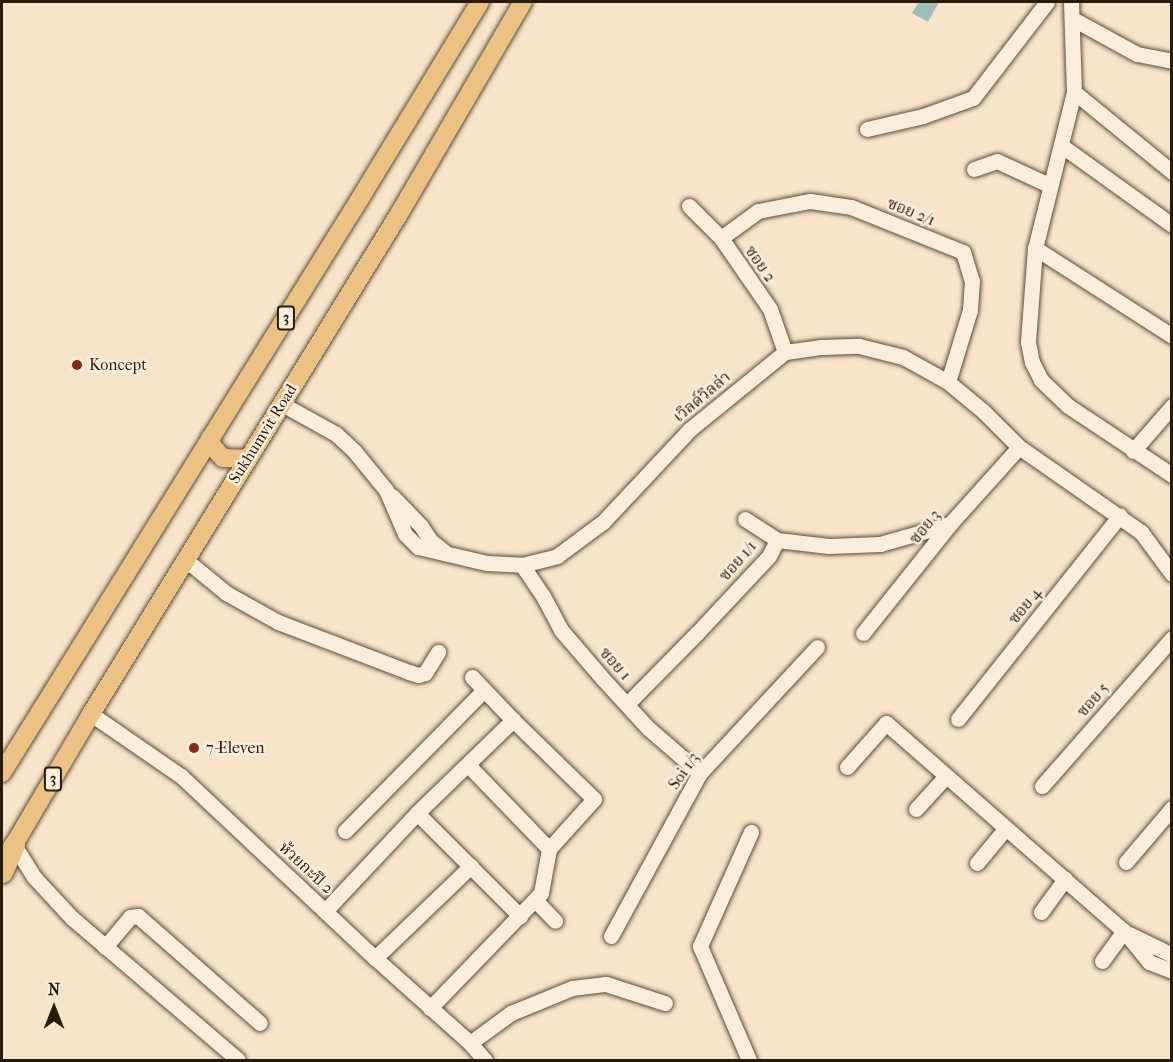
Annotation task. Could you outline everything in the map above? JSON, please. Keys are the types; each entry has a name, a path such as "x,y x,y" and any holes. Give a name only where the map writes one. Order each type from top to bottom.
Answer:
{"highway":[{"path":"2,872 14,845"}],"main road":[{"name":"3","path":"2,773 480,2"},
{"name":"Sukhumvit Road","path":"2,865 91,714 399,214 523,2"},
{"path":"210,438 213,447 223,458 248,459"}],"street":[{"path":"867,129 923,116 974,98 1047,2"},
{"path":"1071,2 1074,19 1074,92 1035,248 1028,342 1032,362 1041,380 1068,406 1172,475"},
{"path":"1074,19 1137,54 1170,60"},
{"path":"1074,92 1172,172"},
{"path":"1062,146 1172,225"},
{"path":"974,169 997,161 1049,185"},
{"name":"ซอย 2/1","path":"720,238 758,211 810,201 851,207 963,252 972,281 970,310 948,382"},
{"name":"ซอย 2","path":"689,206 720,238 770,309 785,352"},
{"path":"1035,248 1172,336"},
{"path":"785,352 822,347 859,346 903,357 948,382 984,412 1019,447 1141,532 1172,574"},
{"name":"เวิลด์วิลล่า","path":"282,404 336,434 374,473 386,490 421,526 430,540 449,555 488,563 522,565 557,556 603,522 689,430 785,352"},
{"path":"1133,451 1172,406"},
{"name":"ซอย 3","path":"862,633 950,524 1019,447"},
{"name":"ซอย 4","path":"958,719 1120,516"},
{"path":"745,519 777,540"},
{"name":"ซอย 1/1","path":"627,704 761,564 777,540 829,546 880,544 950,524"},
{"path":"186,560 226,593 278,622 409,672 418,675 425,673 438,652"},
{"name":"ซอย 1","path":"522,565 543,596 561,630 648,728 700,772"},
{"name":"ซอย 5","path":"1042,786 1172,638"},
{"name":"Soi 1/3","path":"611,936 700,772 817,647"},
{"path":"430,1008 541,893 549,849 594,799 483,691 472,677"},
{"path":"345,831 483,691"},
{"name":"ห้วยกะปิ 2","path":"91,714 181,776 375,958 470,1043 485,1060"},
{"path":"325,911 417,813 513,720"},
{"path":"847,767 886,723 1124,931 1149,962 1172,971"},
{"path":"468,765 549,849"},
{"path":"916,808 946,776"},
{"path":"1126,862 1172,808"},
{"path":"417,813 520,916"},
{"path":"977,862 1005,828"},
{"path":"748,1060 700,946 751,832"},
{"path":"14,845 34,877 72,918 238,1060"},
{"path":"375,958 471,866"},
{"path":"1041,912 1065,879"},
{"path":"535,900 555,921"},
{"path":"105,947 130,917 138,916 260,1023"},
{"path":"1124,931 1172,955"},
{"path":"1102,961 1124,931"},
{"path":"470,1043 510,1013 572,988 606,984 665,1003"}],"water":[{"path":"919,2 939,2 928,22 912,13"}],"place":[{"name":"Koncept","path":"77,365"},
{"name":"7-Eleven","path":"194,748"}]}
